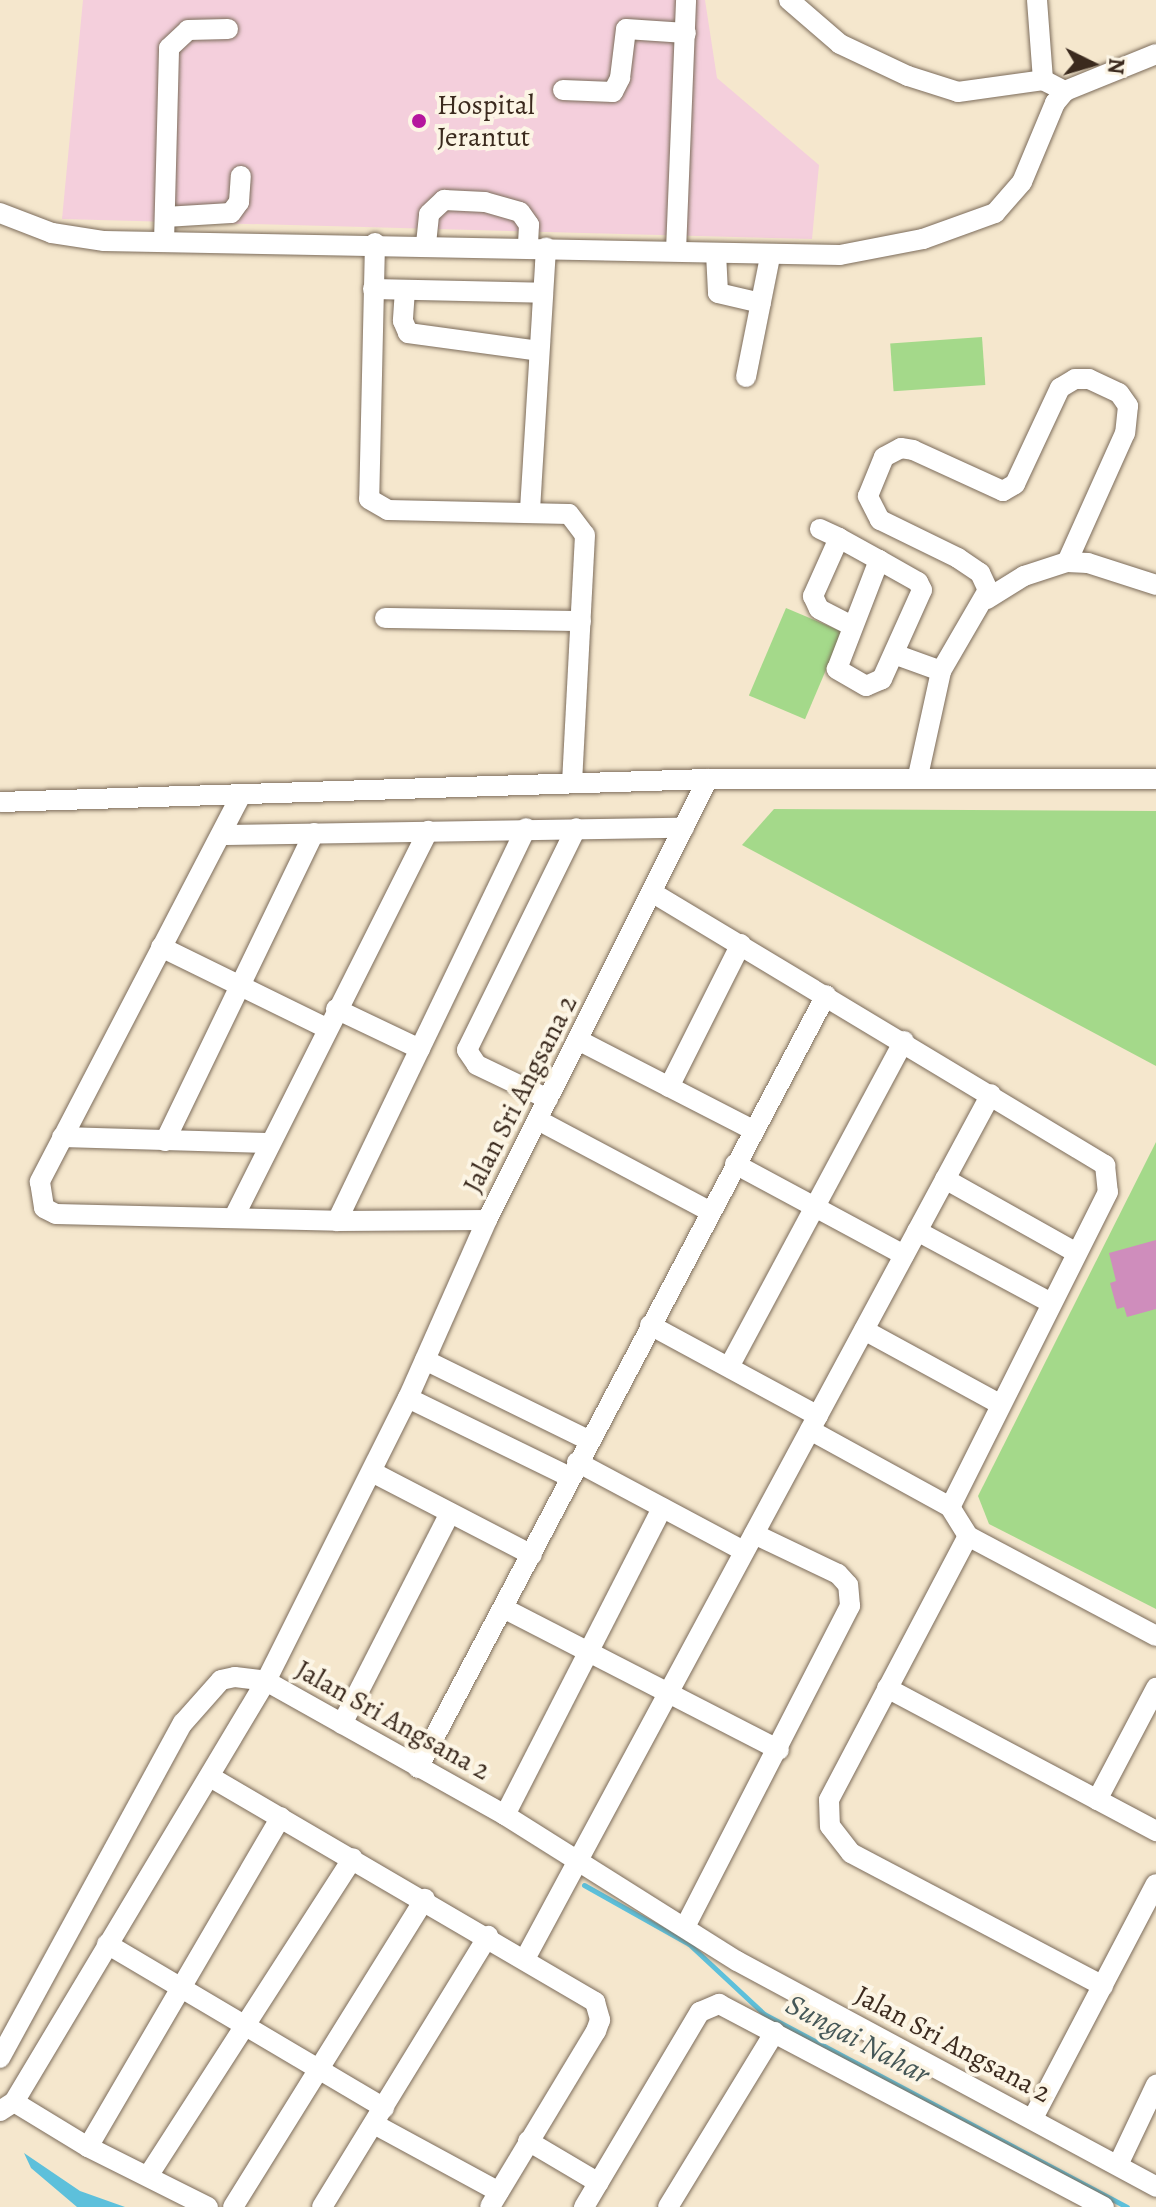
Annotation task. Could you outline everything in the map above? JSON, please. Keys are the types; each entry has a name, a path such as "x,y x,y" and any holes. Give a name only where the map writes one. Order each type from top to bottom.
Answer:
{"street":[{"path":"676,251 686,0"},
{"path":"789,0 840,44 958,92 1043,80 1065,91"},
{"path":"1037,0 1043,80"},
{"path":"164,242 169,48 188,30 228,29"},
{"path":"563,90 613,92 620,78 626,29 686,33"},
{"path":"0,213 52,233 104,241 426,244 676,251 770,257 876,249 995,213 1022,182 1055,103 1065,91 1156,54"},
{"path":"165,217 231,213 239,202 241,176"},
{"path":"426,244 429,214 444,200 485,202 520,212 529,225 537,247 543,293 530,510"},
{"path":"375,243 369,499 388,510 530,510 569,514 579,522 585,535 572,783"},
{"path":"716,253 718,293 761,303"},
{"path":"746,377 770,257"},
{"path":"373,289 543,293"},
{"path":"405,290 404,328 415,336 539,351"},
{"path":"987,599 980,573 880,520 868,496 873,476 884,457 901,448 992,489 1010,489 1060,388 1075,379 1089,379 1119,393 1128,419 1116,459 1067,562"},
{"path":"820,529 879,560 922,590 878,683 866,686 840,675 837,669 879,560"},
{"path":"839,538 813,596 819,609 852,626"},
{"path":"918,776 941,671 987,599 1024,576 1067,562 1088,563 1156,585"},
{"path":"385,618 581,621"},
{"path":"894,654 941,671"},
{"path":"0,802 240,797 708,779 918,776 1156,779"},
{"name":"Jalan Sri Angsana 2","path":"708,779 487,1220 408,1398 266,1681 505,1815 686,1925 737,1961 1156,2187"},
{"path":"240,797 62,1137 38,1192 44,1208 56,1214 235,1215 337,1221 487,1220"},
{"path":"337,1221 526,828"},
{"path":"548,1099 477,1065 467,1050 576,828"},
{"path":"221,835 684,828"},
{"path":"235,1215 267,1143 428,831"},
{"path":"165,1141 314,833"},
{"path":"653,893 991,1094 1110,1173 1108,1192 950,1507"},
{"path":"669,1087 741,944"},
{"path":"161,947 326,1028"},
{"path":"418,1768 505,1609 573,1470 826,995"},
{"path":"336,1009 420,1049"},
{"path":"578,1040 753,1130"},
{"path":"729,1367 904,1041"},
{"path":"526,1957 991,1094"},
{"path":"538,1120 709,1211"},
{"path":"62,1137 267,1143"},
{"path":"735,1164 904,1255"},
{"path":"945,1179 1077,1253"},
{"path":"917,1231 1051,1303"},
{"path":"650,1325 729,1367 950,1507 968,1536 1156,1636"},
{"path":"864,1330 1000,1404"},
{"path":"425,1360 590,1441"},
{"path":"408,1398 662,1508 838,1574 850,1595 846,1617 686,1925"},
{"path":"372,1472 532,1555"},
{"path":"505,1815 662,1508"},
{"path":"342,1724 450,1513"},
{"path":"968,1536 829,1800 827,1810 835,1837 851,1853 1103,1986"},
{"path":"505,1609 779,1750"},
{"path":"0,2058 183,1723 221,1680 266,1681 212,1778 7,2106 208,2207"},
{"path":"887,1688 1156,1831"},
{"path":"1097,1800 1156,1688"},
{"path":"107,1944 319,2070 495,2199 600,2020 595,2002 526,1957 212,1778"},
{"path":"88,2147 281,1817"},
{"path":"148,2176 353,1858"},
{"path":"1033,2118 1103,1986 1150,1909 1156,1884"},
{"path":"233,2207 425,1899"},
{"path":"322,2207 488,1936"},
{"path":"584,2207 709,2004 775,2032 1104,2207"},
{"path":"668,2207 775,2032"},
{"path":"1118,2165 1156,2085"},
{"path":"528,2141 599,2183"}],"shaded area":[{"name":"Hospital Jerantut","path":"83,0 705,0 717,78 819,165 812,239 62,219"}],"green space":[{"path":"982,337 985,385 894,391 890,343"},
{"path":"786,608 842,632 805,719 749,695"},
{"path":"774,809 1156,811 1156,1066 742,845"},
{"path":"1156,1142 1156,1609 989,1524 978,1496"}],"water":[{"path":"24,2153 80,2191 125,2207 77,2207 31,2168"}],"building":[{"path":"1156,1240 1156,1309 1127,1317 1124,1307 1117,1309 1110,1283 1116,1281 1109,1253"}],"waterway":[{"name":"Sungai Nahar","path":"584,1885 689,1944 764,2014 1127,2207"}],"place":[{"name":"Hospital Jerantut","path":"419,121"}]}
